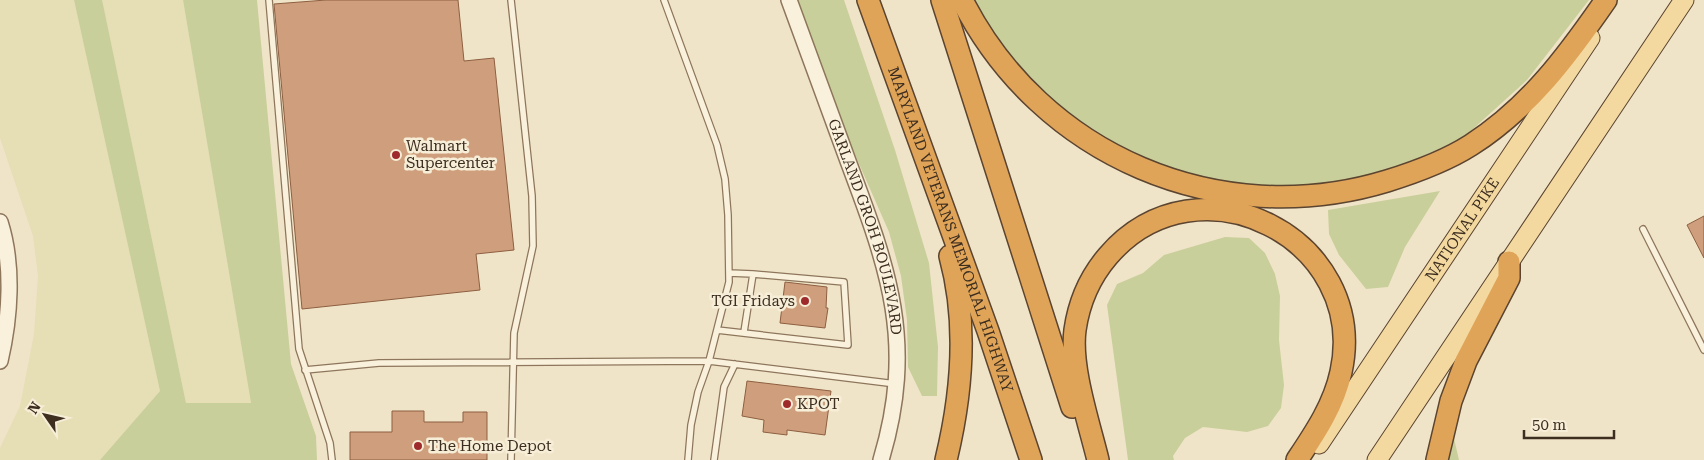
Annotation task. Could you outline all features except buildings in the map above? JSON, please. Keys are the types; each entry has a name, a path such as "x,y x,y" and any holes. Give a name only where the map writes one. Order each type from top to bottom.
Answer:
{"highway":[{"name":"MARYLAND VETERANS MEMORIAL HIGHWAY","path":"868,0 988,331 1031,460"},
{"path":"942,0 1089,460"},
{"path":"962,0 985,41 1007,70 1029,93 1064,124 1100,148 1138,168 1173,180 1235,194 1266,197 1335,194 1368,187 1431,165 1470,146 1501,124 1528,100 1576,44 1606,0"},
{"path":"913,121 952,263 958,297 961,358 959,394 946,460"},
{"path":"1098,460 1079,382 1074,332 1079,307 1088,283 1117,245 1138,229 1166,215 1191,209 1215,209 1243,213 1269,224 1295,240 1328,279 1342,324 1341,373 1321,424 1297,460"},
{"path":"1436,460 1450,401 1477,338 1509,278 1509,262"}],"main road":[{"name":"NATIONAL PIKE","path":"1308,460 1616,0"},
{"path":"1377,460 1666,23 1685,0"}],"street":[{"name":"GARLAND GROH BOULEVARD","path":"789,0 880,246 892,293 897,338 897,384 892,417 881,460"},
{"path":"0,222 8,272 6,336 0,361"}],"lane":[{"path":"269,0 300,349 305,370 330,443 332,460"},
{"path":"511,0 532,196 534,234 514,333 511,460"},
{"path":"664,0 707,114 724,170 728,215 729,273 717,330 698,392 691,425 688,460"},
{"path":"1643,229 1704,350"},
{"path":"717,330 848,345 844,282 729,273"},
{"path":"744,332 753,274"},
{"path":"305,370 379,363 709,360 897,384"},
{"path":"714,460 724,387 735,364"}],"shaded area":[{"path":"0,0 74,0 160,391 100,460 0,460 0,448 20,406 34,334 38,276 33,236 0,138"},
{"path":"102,0 183,0 251,403 186,403"}],"green space":[{"path":"74,0 102,0 186,403 251,403 183,0 257,0 291,364 316,436 317,460 100,460 160,391"},
{"path":"795,0 844,0 895,150 929,263 938,347 937,396 922,396 908,367 907,320 901,276 889,232 841,123"},
{"path":"973,0 1589,0 1527,80 1463,138 1396,168 1315,187 1221,183 1141,159 1055,105 1000,47"},
{"path":"1440,191 1405,247 1388,287 1366,289 1339,255 1329,234 1328,210"},
{"path":"1225,237 1249,238 1265,253 1275,274 1280,296 1279,340 1284,385 1281,408 1268,426 1247,432 1203,427 1185,438 1173,456 1174,460 1128,460 1107,305 1117,284 1143,273 1164,255"},
{"path":"1453,434 1459,460 1438,460"}],"place":[{"name":"Walmart Supercenter","path":"396,155"},
{"name":"TGI Fridays","path":"805,301"},
{"name":"KPOT","path":"787,404"},
{"name":"The Home Depot","path":"418,446"}]}
